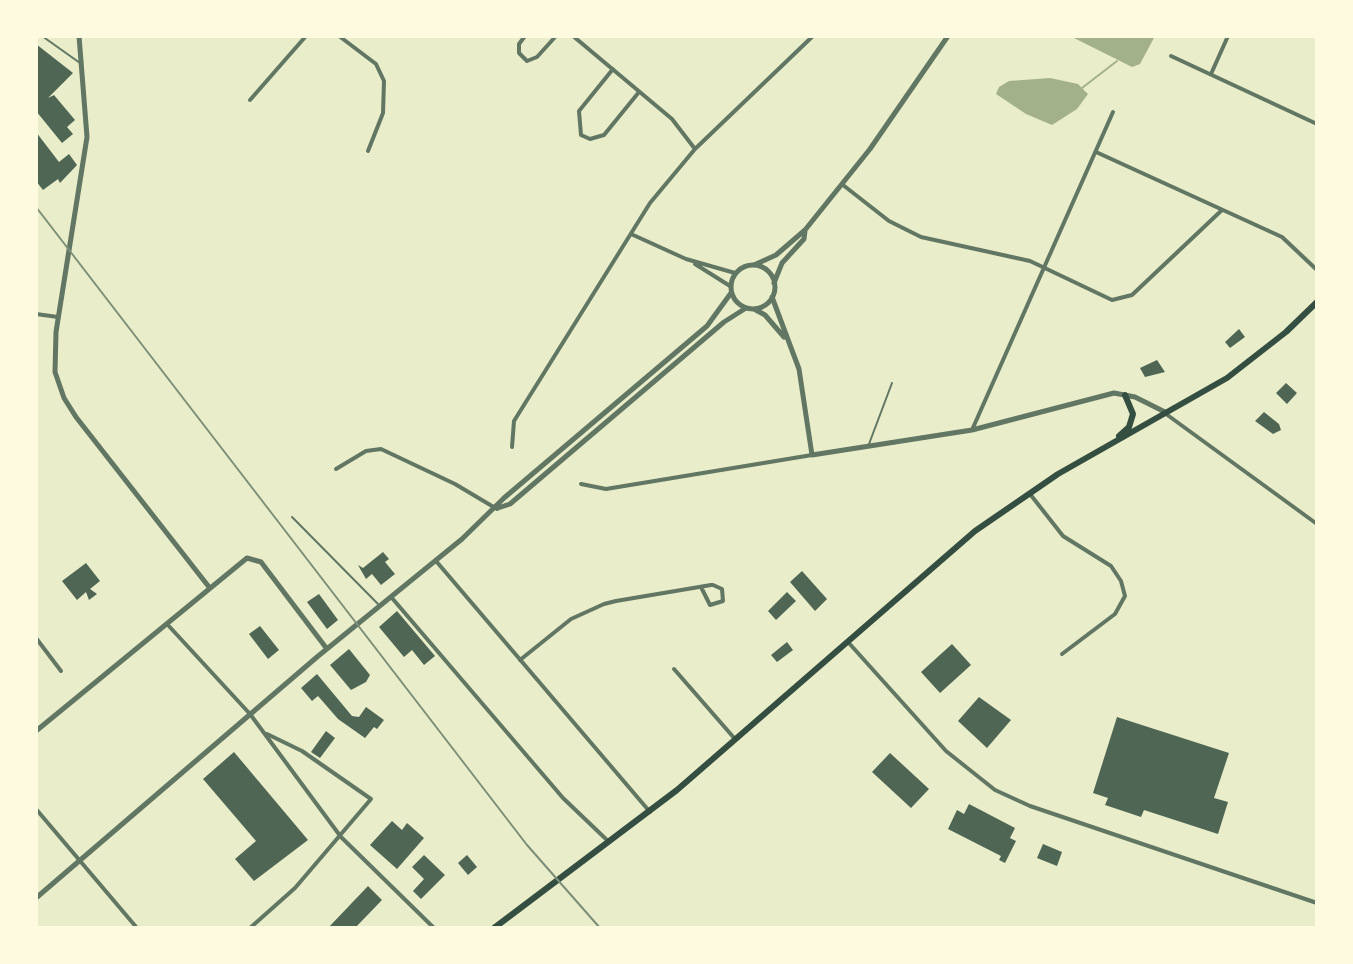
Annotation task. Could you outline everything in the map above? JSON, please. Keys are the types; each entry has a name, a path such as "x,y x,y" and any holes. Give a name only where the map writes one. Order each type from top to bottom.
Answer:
{"highway":[{"path":"494,928 650,812 953,548 1029,492 1227,378 1286,332 1317,302"},
{"path":"1113,442 1129,427 1133,416 1131,403 1125,395"}],"street":[{"path":"79,36 87,137 58,317 54,360 57,381 69,407 209,587"},
{"path":"250,100 306,36"},
{"path":"339,36 376,64 384,81 383,113 368,151"},
{"path":"525,36 519,44 519,53 527,61 537,57 556,36"},
{"path":"573,36 672,119 695,149"},
{"path":"512,447 514,421 650,203 695,149 813,36"},
{"path":"631,234 686,259 735,273 767,262 805,230 843,185 948,36"},
{"path":"1211,74 1228,36"},
{"path":"1171,56 1317,124"},
{"path":"613,69 579,111 581,135 590,139 604,135 640,91"},
{"path":"972,430 1113,112"},
{"path":"1096,152 1282,237 1317,270"},
{"path":"843,185 889,221 921,237 1001,253 1044,268 1112,300 1132,295 1222,210"},
{"path":"805,230 804,239 782,263 772,297 799,369 812,455"},
{"path":"686,259 731,290 750,309 765,315 787,341"},
{"path":"754,265 767,271 774,283"},
{"path":"36,898 327,649 497,509 504,498 707,326 731,290 735,273"},
{"path":"497,509 510,504 724,322 750,309 765,306 772,297"},
{"path":"36,314 58,317"},
{"path":"581,484 606,489 972,430 1114,393 1165,412 1317,524"},
{"path":"336,469 366,451 381,449 455,484 497,509"},
{"path":"1029,492 1063,536 1111,566 1121,581 1125,596 1115,614 1062,654"},
{"path":"36,731 241,560 253,558 261,562 327,649"},
{"path":"436,561 650,812"},
{"path":"520,660 571,619 592,608 701,587 720,588 723,601 710,605 701,587"},
{"path":"392,598 563,798 609,843"},
{"path":"165,622 250,714 341,837 434,928"},
{"path":"36,638 61,671"},
{"path":"847,640 946,751 995,790 1030,806 1317,903"},
{"path":"674,669 735,739"},
{"path":"250,928 295,888 371,799 302,751 264,733"},
{"path":"36,809 137,928"}],"lane":[{"path":"42,36 83,64"},
{"path":"868,445 892,383"},
{"path":"292,517 381,607"}],"shaded area":[{"path":"1070,36 1155,36 1140,64 1132,67"},
{"path":"1050,78 1078,84 1088,94 1077,109 1052,125 1026,114 996,94 999,87 1009,81"}],"building":[{"path":"36,44 73,73 48,98 54,95 75,120 67,127 73,134 62,143 36,111"},
{"path":"36,132 59,162 69,154 77,165 60,183 58,179 43,190 36,181"},
{"path":"1239,329 1245,337 1230,348 1225,342"},
{"path":"1157,360 1165,372 1145,377 1140,368"},
{"path":"1286,383 1297,393 1287,404 1276,393"},
{"path":"1264,412 1279,424 1281,430 1273,434 1255,421"},
{"path":"383,552 389,559 385,562 395,574 381,585 372,574 366,579 358,565 363,568"},
{"path":"86,563 100,581 90,589 97,594 89,600 86,592 77,600 62,581"},
{"path":"802,571 827,599 815,611 790,582"},
{"path":"787,592 796,601 776,620 768,611"},
{"path":"319,594 338,620 327,629 307,602"},
{"path":"397,611 435,656 424,665 412,650 404,657 379,627"},
{"path":"260,626 279,650 268,659 249,634"},
{"path":"787,642 793,650 777,662 771,655"},
{"path":"952,644 971,665 940,693 921,672"},
{"path":"349,649 370,675 366,682 351,690 330,665"},
{"path":"317,674 352,716 359,717 366,707 384,720 377,729 374,727 365,738 338,719 318,696 312,701 301,688"},
{"path":"979,697 1011,720 987,748 958,721"},
{"path":"1117,717 1229,753 1214,798 1228,802 1218,834 1144,810 1141,817 1105,805 1108,798 1093,793"},
{"path":"326,731 335,738 320,758 311,752"},
{"path":"234,752 308,840 254,881 235,859 256,841 203,779"},
{"path":"890,753 929,789 911,808 872,772"},
{"path":"969,804 1015,828 1010,838 1016,841 1005,863 999,860 1001,856 948,829 957,810 964,814"},
{"path":"392,821 402,830 407,823 424,838 397,869 370,845"},
{"path":"1043,844 1062,852 1057,866 1037,858"},
{"path":"424,855 445,875 421,899 413,891 424,879 412,867"},
{"path":"467,855 477,867 468,875 458,863"},
{"path":"368,886 382,900 355,928 328,928"}],"waterway":[{"path":"1082,88 1117,61"}],"railway":[{"path":"36,207 527,845 600,928"}]}
